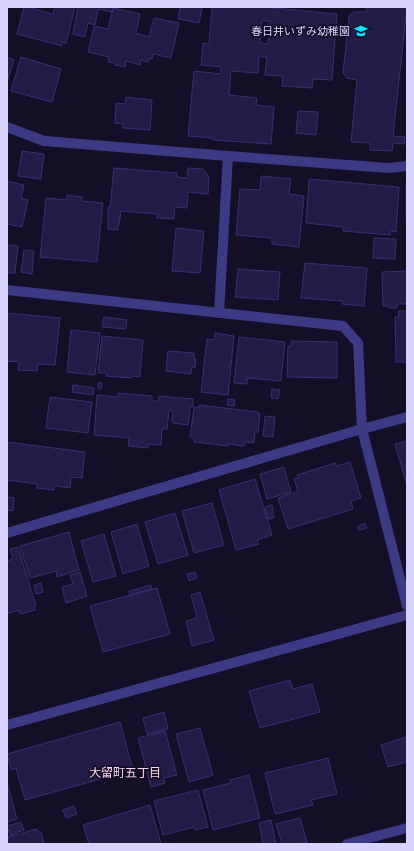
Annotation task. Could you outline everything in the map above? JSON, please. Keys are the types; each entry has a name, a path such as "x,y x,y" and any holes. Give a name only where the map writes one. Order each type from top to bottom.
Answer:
{"street":[{"path":"7,127 44,140 389,168 407,166"},
{"path":"219,313 228,156"},
{"path":"7,290 343,326 358,343 362,429 407,606"},
{"path":"7,533 407,417"},
{"path":"7,726 407,616"},
{"path":"347,844 407,828"}],"building":[{"path":"24,7 53,14 55,7 75,7 66,43 62,42 62,46 17,34"},
{"path":"78,7 116,7 116,9 113,8 112,12 98,9 95,25 88,23 85,37 73,34"},
{"path":"180,7 202,7 199,23 178,19"},
{"path":"212,7 263,7 337,14 332,80 313,79 312,88 282,86 283,76 265,75 267,57 259,57 258,73 231,71 229,95 257,98 256,105 274,107 271,144 213,140 213,138 188,136 194,71 221,74 221,67 201,65 203,43 209,44","holes":["262,21 270,21 268,44 260,43"]},
{"path":"366,7 407,7 393,136 405,137 404,144 393,143 392,151 370,150 370,143 351,142 357,80 347,78 343,73 349,16 354,12 366,12"},
{"path":"113,8 140,14 136,33 149,37 154,18 179,23 171,58 153,54 152,59 149,58 148,62 141,60 140,65 126,61 125,67 108,62 109,57 88,52 94,26 108,29"},
{"path":"7,57 14,60 7,82"},
{"path":"21,57 61,69 52,102 11,91"},
{"path":"126,97 152,100 150,130 123,128 123,124 115,123 116,103 125,104"},
{"path":"298,111 318,112 316,135 296,133"},
{"path":"22,151 44,154 41,179 18,176"},
{"path":"114,168 177,173 177,177 187,178 188,168 203,169 209,177 208,194 188,192 187,208 175,207 174,219 157,218 157,214 121,211 118,230 108,229 108,207 110,207"},
{"path":"261,176 291,179 289,194 304,196 299,247 272,244 272,238 236,235 240,189 260,190"},
{"path":"309,179 399,187 396,232 391,231 390,235 343,231 343,227 306,223"},
{"path":"7,181 24,185 21,198 28,200 22,227 7,224"},
{"path":"407,184 407,221 406,221"},
{"path":"67,195 82,197 82,201 103,203 97,262 40,257 46,198 67,200"},
{"path":"176,228 204,231 200,273 172,271"},
{"path":"374,238 396,239 395,259 373,258"},
{"path":"7,245 18,246 15,273 7,273"},
{"path":"24,250 34,251 32,274 21,272"},
{"path":"305,263 367,268 364,306 342,304 342,301 301,298"},
{"path":"238,269 280,272 278,300 235,297"},
{"path":"407,271 406,304 397,304 397,308 383,306 382,272"},
{"path":"398,311 407,311 407,362 396,362 395,317 399,317"},
{"path":"7,313 60,318 55,365 38,364 37,371 18,370 19,362 7,361"},
{"path":"104,317 127,320 126,329 102,327"},
{"path":"71,330 100,333 95,375 67,372"},
{"path":"215,333 234,336 228,395 201,392 207,339 214,340"},
{"path":"102,336 143,340 140,377 133,376 132,378 106,376 106,373 98,373"},
{"path":"239,337 285,342 281,381 247,378 247,384 234,383"},
{"path":"291,341 337,342 337,378 287,377 288,346 291,346"},
{"path":"168,351 194,353 194,359 196,359 195,368 192,367 191,374 166,371"},
{"path":"98,383 102,383 101,389 98,389"},
{"path":"73,385 94,388 93,395 72,392"},
{"path":"272,389 280,390 278,399 271,398"},
{"path":"118,393 152,396 152,401 158,401 159,396 193,399 193,407 190,407 188,425 173,423 173,411 169,410 167,429 162,429 161,445 148,444 148,448 128,446 129,438 94,435 97,395 118,397"},
{"path":"50,397 92,402 88,433 46,428"},
{"path":"228,399 235,400 234,406 227,405"},
{"path":"199,405 258,412 258,414 260,414 258,432 255,432 254,443 245,442 244,446 228,444 228,446 194,442 194,438 190,437 194,407 199,408"},
{"path":"265,416 275,417 273,437 263,436"},
{"path":"407,441 407,481 406,482 395,444"},
{"path":"7,442 85,452 82,478 71,477 70,488 55,486 54,490 37,488 37,484 7,480"},
{"path":"350,462 361,498 351,501 353,509 288,529 278,498 298,491 294,479 298,478 297,475 335,463 337,466"},
{"path":"284,467 291,492 267,499 260,474"},
{"path":"255,479 272,535 257,540 259,544 236,550 219,490"},
{"path":"7,497 14,498 13,511 7,510"},
{"path":"212,503 224,545 194,553 182,511"},
{"path":"272,505 274,518 268,519 265,507"},
{"path":"175,513 188,555 158,564 145,522"},
{"path":"365,523 367,528 359,530 358,526"},
{"path":"137,524 149,566 123,574 111,532"},
{"path":"69,532 79,570 57,577 56,571 30,578 20,546"},
{"path":"104,534 116,576 93,582 81,541"},
{"path":"18,547 36,606 34,606 35,610 20,614 19,610 7,614 7,561 13,559 10,549"},
{"path":"80,572 87,596 66,603 62,587 73,584 70,575"},
{"path":"195,572 197,578 189,581 187,574"},
{"path":"41,583 43,592 36,594 34,585"},
{"path":"151,585 152,589 130,595 129,591"},
{"path":"157,588 170,634 103,652 90,606"},
{"path":"200,592 214,640 192,646 186,621 197,618 191,595"},
{"path":"290,680 293,689 312,684 320,712 260,728 249,691"},
{"path":"164,712 168,729 147,734 143,718"},
{"path":"120,722 133,770 25,800 16,768 11,770 7,754"},
{"path":"200,728 213,775 189,782 176,734"},
{"path":"165,731 177,775 164,778 165,783 151,787 138,738"},
{"path":"407,737 407,762 388,767 381,745"},
{"path":"328,758 337,794 311,800 313,805 275,814 265,773"},
{"path":"249,775 260,818 213,830 203,790 231,783 230,780"},
{"path":"7,782 17,819 7,822"},
{"path":"198,790 208,827 195,830 194,827 163,835 154,801"},
{"path":"150,805 161,844 89,844 83,825"},
{"path":"74,806 77,814 66,818 63,810"},
{"path":"300,818 307,842 300,844 282,844 276,824"},
{"path":"271,820 276,844 263,844 259,823"},
{"path":"21,822 24,830 10,835 7,826"},
{"path":"37,829 38,832 41,832 44,844 7,844 8,837"}],"place":[{"name":"春日井いずみ幼稚園","path":"361,31"}],"district":[{"name":"大留町五丁目","path":"125,773"}]}
